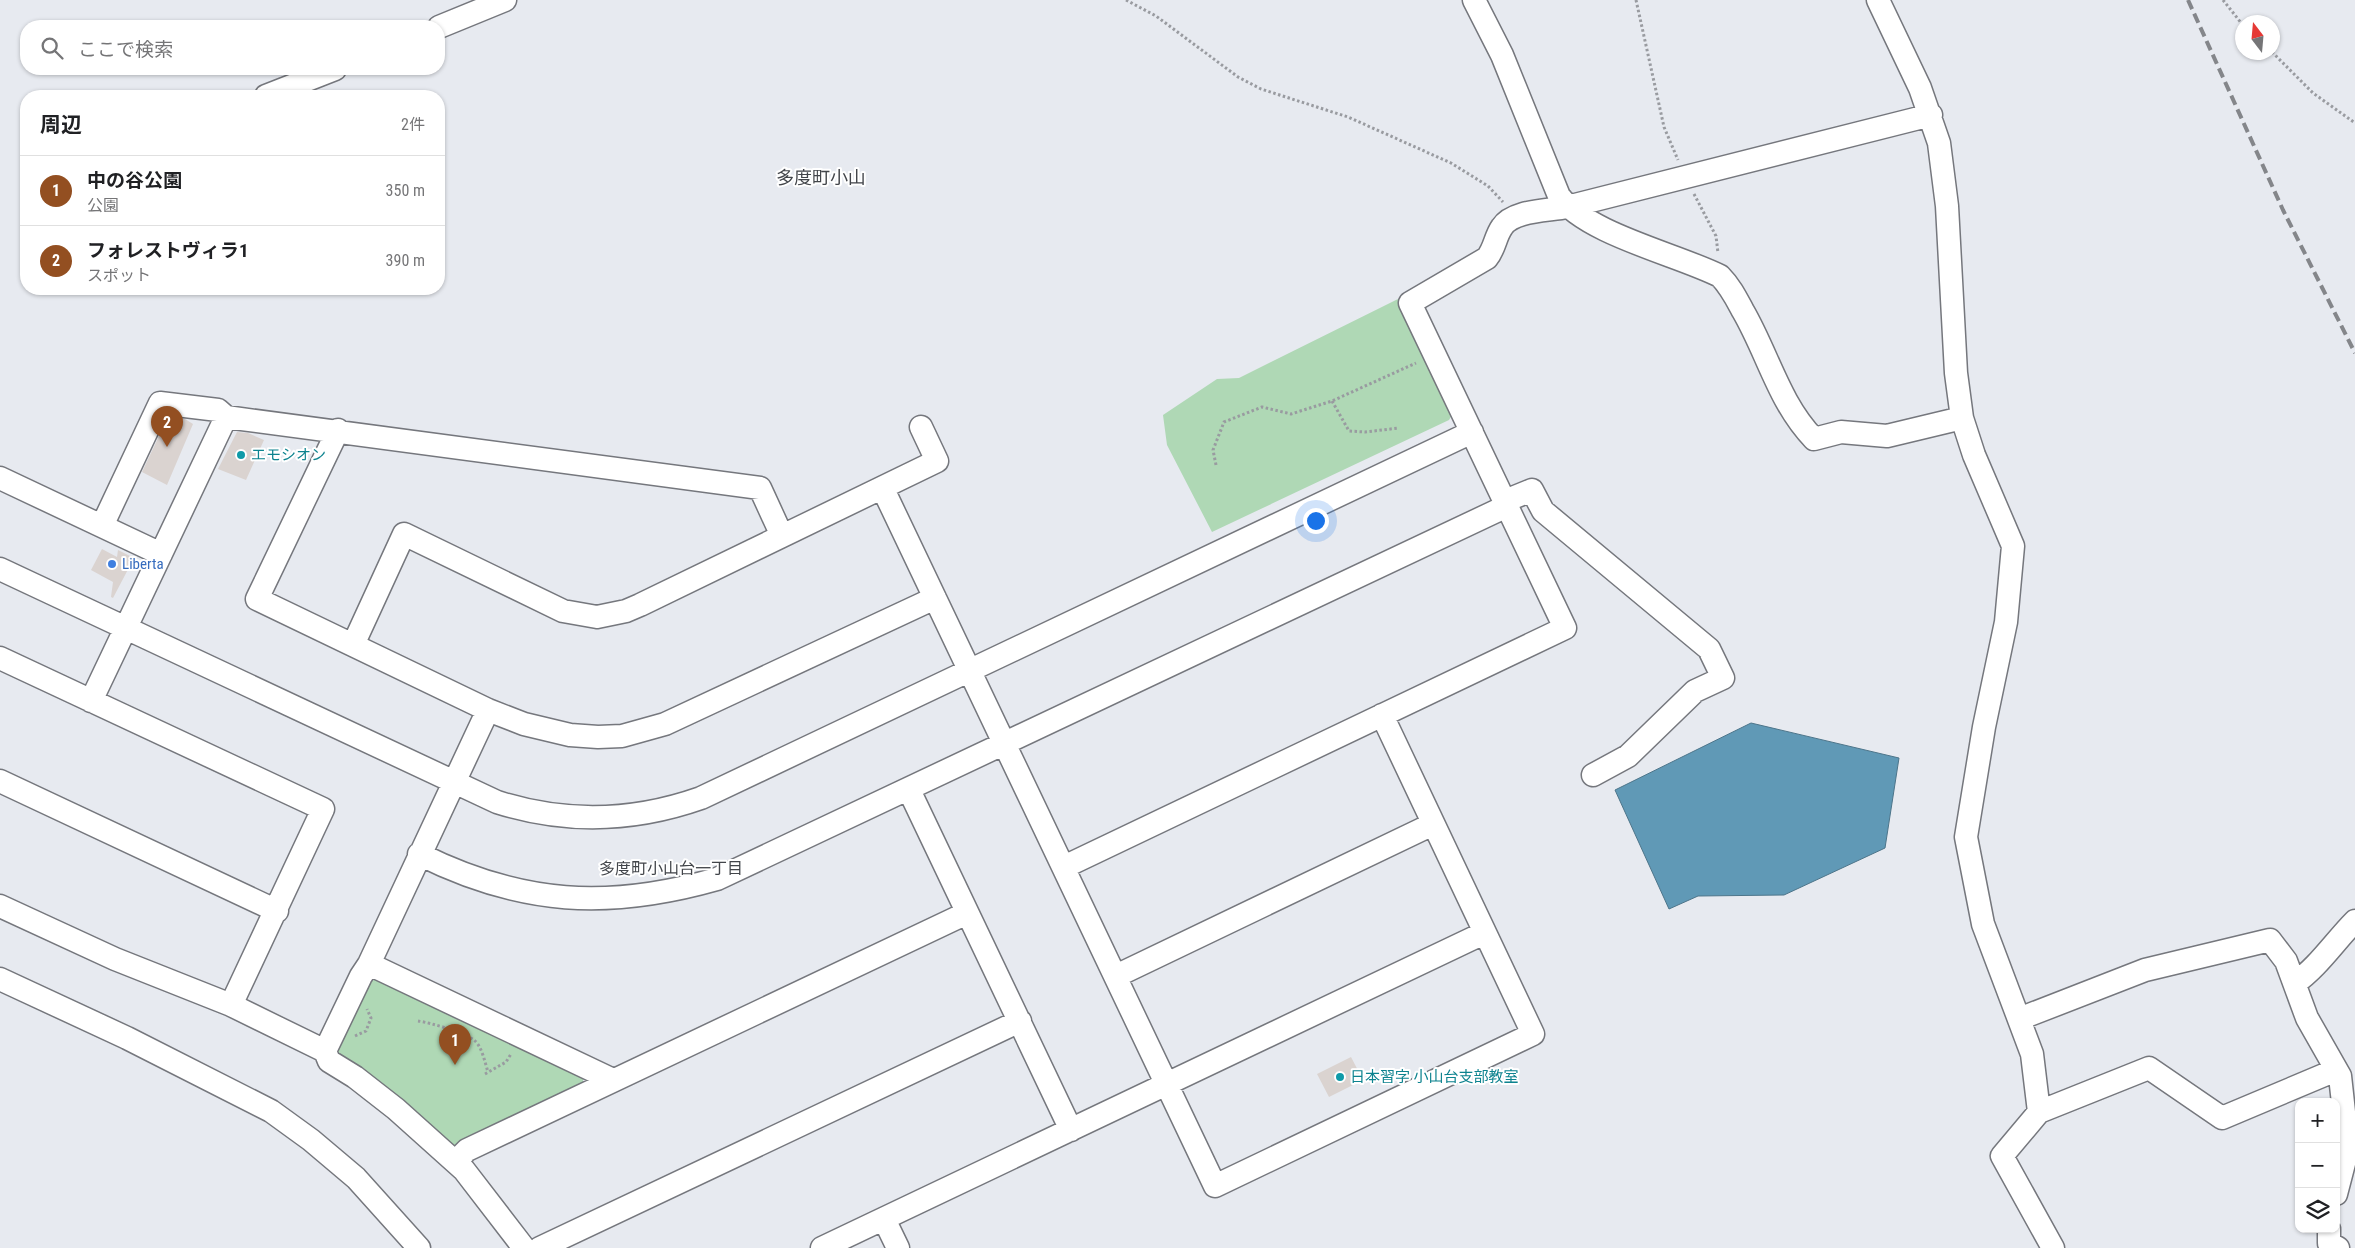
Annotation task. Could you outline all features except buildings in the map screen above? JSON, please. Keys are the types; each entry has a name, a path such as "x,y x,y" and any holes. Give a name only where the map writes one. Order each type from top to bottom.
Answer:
{"street":[{"path":"445,25 505,0"},
{"path":"1474,0 1502,55 1559,196 1567,207 1605,229 1720,276 1730,288 1760,341 1784,399 1800,425 1814,439 1841,432 1887,436 1962,418"},
{"path":"1878,0 1931,115 1939,143 1947,206 1956,373 1962,418 1974,455 2013,546 2006,622 1984,727 1966,837 1983,924 2032,1054 2039,1112"},
{"path":"281,90 320,75"},
{"path":"1064,867 1564,628 1410,303 1487,258 1493,250 1495,238 1503,225 1512,217 1567,207 1931,115"},
{"path":"102,526 160,403 218,410 226,417 338,430 760,488 782,536"},
{"path":"91,701 226,417"},
{"path":"353,645 404,534 563,611 596,617 626,611 883,489 937,461 921,427"},
{"path":"338,430 257,599 488,710 531,726 570,735 606,736 643,731 687,716 936,598"},
{"path":"0,569 127,626 497,802 522,810 549,814 613,818 671,808 700,798 1472,432"},
{"path":"0,478 161,554"},
{"path":"883,489 1215,1186 1533,1034 1382,715"},
{"path":"419,854 481,882 530,893 588,899 647,895 718,879 909,790 1532,490 1543,511 1709,649 1723,678 1694,691 1628,756 1593,775"},
{"path":"0,658 323,808 232,1006"},
{"path":"325,1052 361,976 369,964 488,710"},
{"path":"0,780 277,911"},
{"path":"909,790 1071,1130"},
{"path":"1116,976 1433,824"},
{"path":"0,906 115,959 232,1006 325,1052 329,1061 355,1077 396,1109 455,1162 492,1204 524,1248"},
{"path":"455,1162 467,1150 967,912"},
{"path":"2295,983 2308,974 2328,948 2355,921"},
{"path":"822,1248 1484,933"},
{"path":"2018,1019 2145,970 2270,940 2286,961 2307,1018 2340,1076 2348,1148 2338,1188"},
{"path":"369,964 614,1080"},
{"path":"0,979 127,1038 271,1111 311,1140 356,1178 419,1248"},
{"path":"540,1248 1020,1021"},
{"path":"2053,1248 2002,1156 2039,1112 2149,1068 2222,1118 2336,1070"},
{"path":"884,1219 898,1248"},
{"path":"2330,1233 2329,1243 2338,1248"}],"path":[{"path":"1126,0 1156,16 1238,77 1261,89 1348,117 1450,163 1488,186 1500,196 1512,217"},
{"path":"1636,0 1664,127 1685,176 1716,236 1720,276"},
{"path":"2223,0 2235,15"},
{"path":"2280,60 2313,93 2355,123"},
{"path":"1216,464 1213,450 1224,422 1262,407 1291,414 1332,401 1435,354"},
{"path":"1332,401 1349,431 1365,432 1399,428"},
{"path":"418,1021 430,1023 474,1040 480,1049 486,1073 506,1062 513,1051"}],"green space":[{"path":"1400,298 1453,413 1449,420 1212,532 1167,445 1163,415 1217,379 1239,378"},
{"path":"379,979 583,1077 583,1085 448,1148 335,1053 369,981"}],"water":[{"path":"1751,723 1899,758 1885,848 1784,895 1698,896 1669,909 1615,790"}],"railway":[{"path":"2188,0 2283,210 2355,353"}],"place":[{"name":"フォレストヴィラ1","path":"167,447"},
{"name":"エモシオン","path":"241,455"},
{"name":"Liberta","path":"112,564"},
{"name":"中の谷公園","path":"455,1065"},
{"name":"日本習字 小山台支部教室","path":"1340,1077"}],"district":[{"name":"多度町小山","path":"821,178"},
{"name":"多度町小山台一丁目","path":"671,868"}]}
